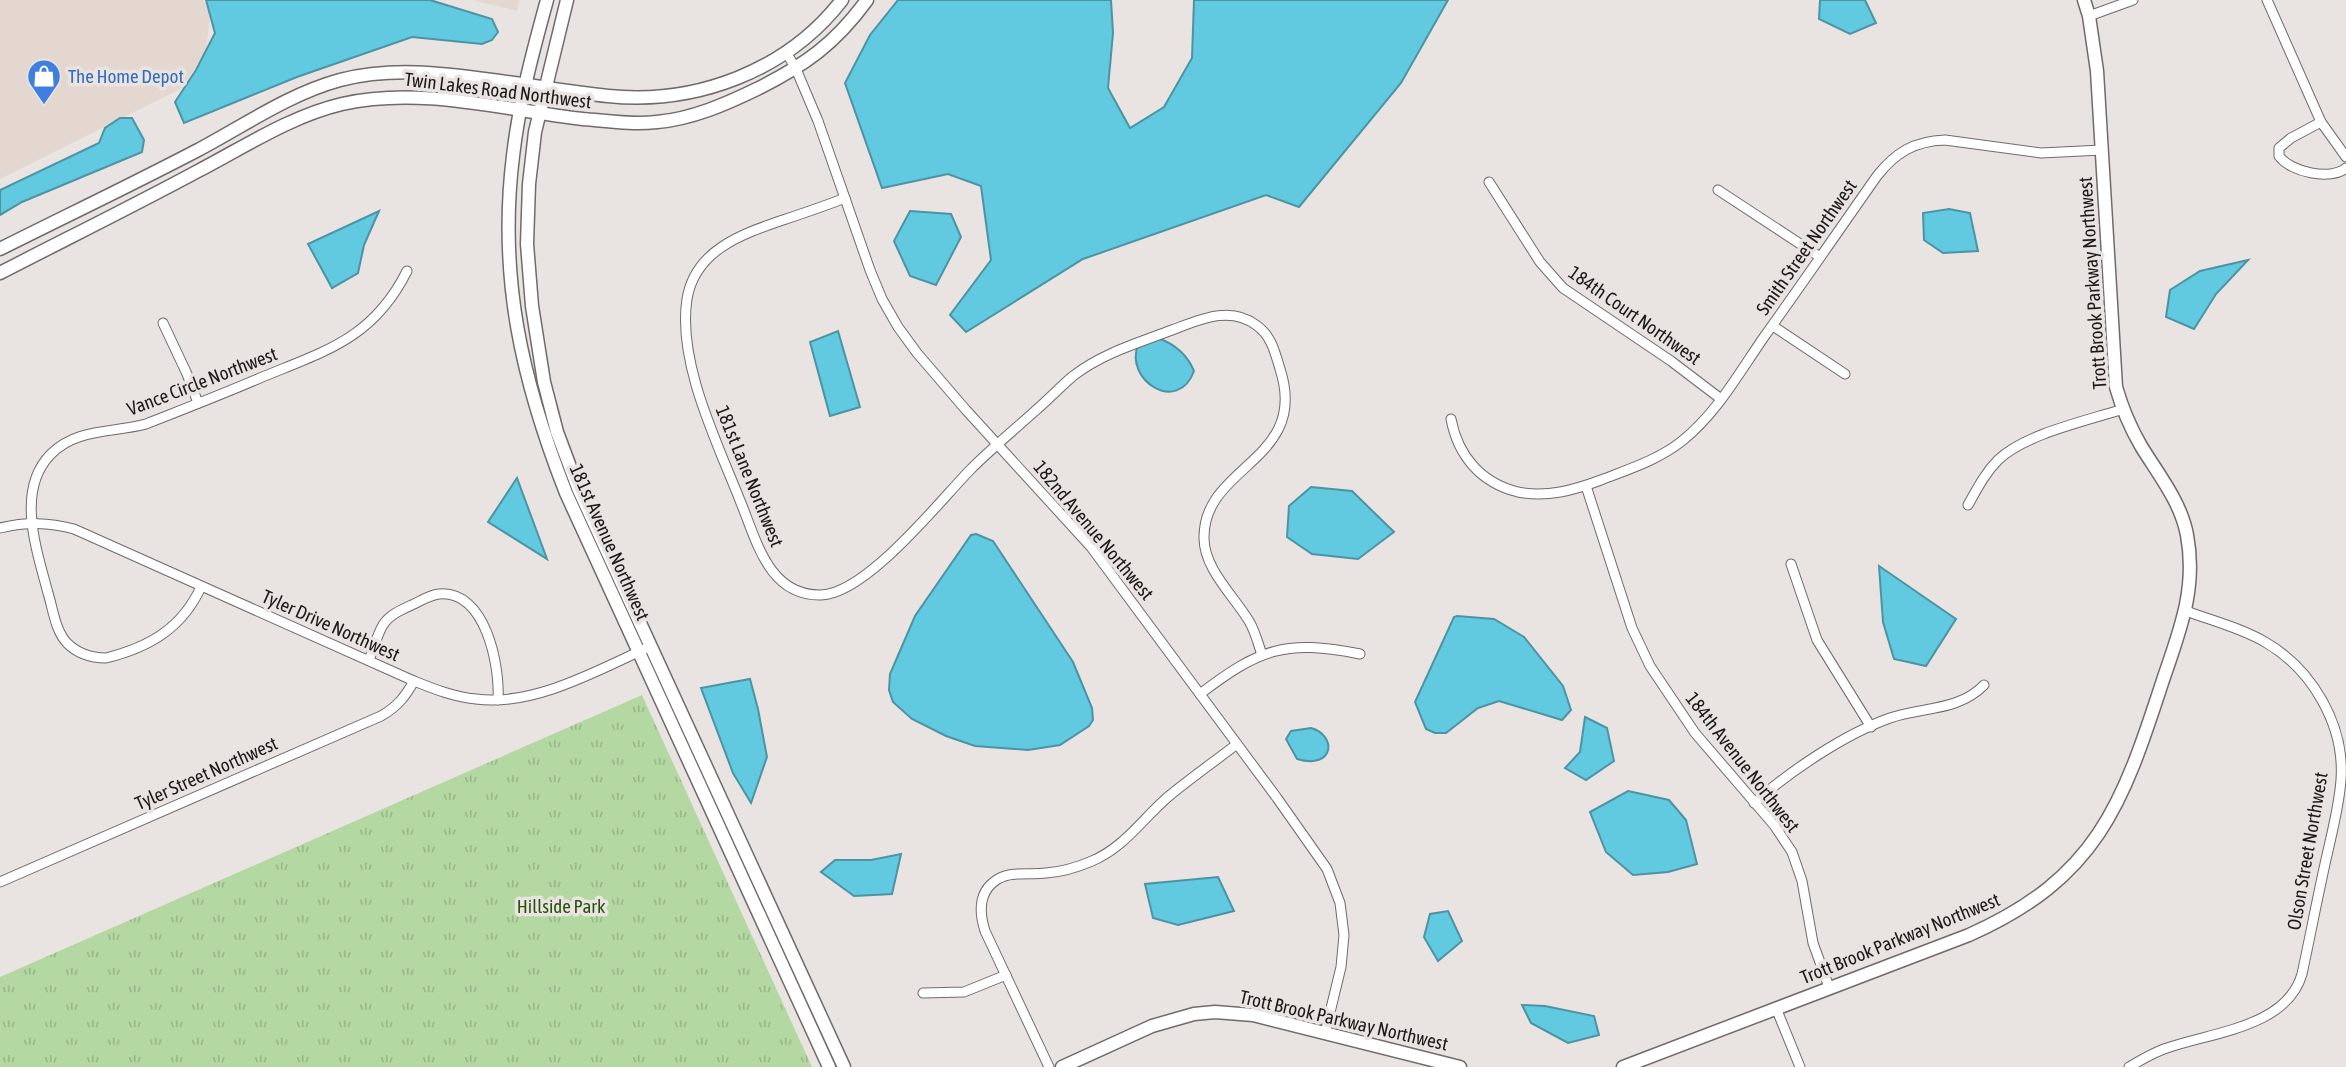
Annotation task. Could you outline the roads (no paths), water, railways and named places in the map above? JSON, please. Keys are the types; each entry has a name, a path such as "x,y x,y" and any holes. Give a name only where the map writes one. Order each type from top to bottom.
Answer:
{"main road":[{"name":"181st Avenue Northwest","path":"547,0 525,84 511,169 508,245 513,309 531,392 553,459 638,652 829,1067"},
{"name":"181st Avenue Northwest","path":"567,0 544,86 529,184 527,244 532,306 544,382 557,432 578,488 844,1067"},
{"name":"Twin Lakes Road Northwest","path":"0,250 199,149 274,107 341,80 409,71 609,96 672,95 714,87 755,71 786,52 816,28 842,0"},
{"name":"Twin Lakes Road Northwest","path":"0,273 275,131 328,108 362,100 414,96 616,123 659,122 724,105 796,69 831,41 867,0"},
{"name":"Trott Brook Parkway Northwest","path":"1623,1067 1969,935 2001,920 2031,902 2070,870 2093,843 2113,813 2129,779 2186,611 2191,560 2186,532 2175,502 2136,437 2116,387 2097,71 2084,0"},
{"name":"Trott Brook Parkway Northwest","path":"1062,1067 1152,1026 1194,1014 1215,1012 1253,1015 1460,1067"}],"street":[{"path":"2089,16 2133,0"},
{"path":"2267,0 2321,122 2346,157"},
{"name":"182nd Avenue Northwest","path":"786,52 818,121 870,270 898,327 917,353 1090,547 1315,849 1327,869 1340,903 1343,951 1325,1033"},
{"path":"2321,122 2284,142 2279,148 2279,156 2288,166 2326,175 2336,174 2346,168"},
{"name":"Smith Street Northwest","path":"1451,419 1454,437 1467,460 1496,484 1508,489 1537,494 1563,492 1642,464 1670,450 1695,430 1721,399 1888,162 1900,152 1929,141 1945,140 2041,153 2102,150"},
{"name":"184th Court Northwest","path":"1489,183 1540,262 1563,288 1671,361 1721,399"},
{"path":"1718,190 1820,257"},
{"name":"181st Lane Northwest","path":"845,198 728,241 708,257 693,278 688,291 685,331 693,373 737,492 771,572 798,592 819,595 842,591 886,557 998,444"},
{"name":"Vance Circle Northwest","path":"32,522 37,476 43,463 60,446 91,432 123,430 146,424 323,352 348,339 384,308 407,271"},
{"path":"998,444 1071,378 1103,356 1219,315 1239,317 1256,325 1269,339 1283,377 1286,398 1283,419 1275,438 1213,503 1206,519 1204,537 1210,562 1251,625 1262,655"},
{"path":"163,323 198,403"},
{"path":"1773,326 1845,373"},
{"path":"1968,505 1990,470 2011,450 2040,437 2123,409"},
{"name":"184th Avenue Northwest","path":"1586,486 1626,609 1650,666 1695,733 1784,839 1799,868 1813,943 1829,987"},
{"path":"32,522 34,542 56,622 67,643 87,655 96,658 118,655 165,634 188,612 201,587"},
{"name":"Tyler Drive Northwest","path":"0,527 32,522 74,529 414,681 442,693 460,697 498,700 533,695 551,690 651,646"},
{"path":"1791,564 1817,640 1871,727"},
{"path":"369,660 390,616 429,597 450,595 472,608 483,625 495,655 498,700"},
{"name":"Olson Street Northwest","path":"2129,1067 2166,1048 2267,1016 2290,998 2302,974 2339,797 2340,757 2335,734 2328,711 2302,671 2284,655 2257,638 2186,611"},
{"path":"1200,694 1243,663 1279,650 1305,648 1360,654"},
{"name":"Tyler Street Northwest","path":"0,882 381,716 403,699 414,681"},
{"path":"1754,803 1801,767 1871,727 1902,715 1962,702 1975,695 1984,685"},
{"path":"1049,1067 981,917 984,894 999,878 1062,871 1094,861 1110,852 1136,831 1170,796 1237,744"},
{"path":"923,993 964,992 1006,975"},
{"path":"1776,1008 1800,1067"}],"water":[{"path":"206,0 430,0 492,19 498,32 492,40 482,44 412,37 297,77 184,123 175,102 196,70 215,33"},
{"path":"898,0 1111,0 1113,33 1108,88 1130,128 1164,107 1192,58 1194,0 1448,0 1401,83 1299,207 1266,195 1083,259 966,332 950,315 991,260 981,186 948,174 882,188 845,83 870,35"},
{"path":"1820,0 1865,0 1876,23 1850,34 1819,19"},
{"path":"120,118 132,118 144,140 142,152 22,202 0,215 0,190 99,143 105,128"},
{"path":"1949,209 1970,213 1978,251 1943,253 1924,240 1923,213"},
{"path":"379,211 364,245 358,273 332,288 308,244"},
{"path":"910,211 951,214 961,237 936,285 910,276 894,241"},
{"path":"2248,260 2216,294 2194,329 2166,317 2170,290 2200,271"},
{"path":"838,331 860,407 830,416 810,342"},
{"path":"1160,339 1180,351 1194,371 1186,384 1177,390 1155,388 1145,380 1139,370 1136,358 1138,345"},
{"path":"517,478 547,559 488,522"},
{"path":"1311,487 1352,491 1394,532 1358,559 1312,554 1287,537 1289,506"},
{"path":"976,534 993,541 1073,662 1092,708 1093,720 1089,726 1060,745 1028,750 975,746 946,736 912,719 893,702 889,690 890,674 915,616 971,535"},
{"path":"1879,566 1956,619 1926,666 1894,659 1883,622"},
{"path":"1454,617 1494,619 1524,637 1563,686 1571,710 1562,720 1499,701 1478,708 1446,733 1435,733 1426,729 1415,702"},
{"path":"750,679 767,757 751,803 733,773 701,688"},
{"path":"1585,717 1607,728 1614,761 1586,780 1565,768 1580,752"},
{"path":"1311,728 1325,737 1328,750 1319,760 1297,759 1286,739 1291,731"},
{"path":"1628,791 1669,800 1686,820 1697,864 1668,872 1633,875 1606,852 1590,812"},
{"path":"901,854 892,894 854,896 821,872 835,860 871,860"},
{"path":"1218,877 1234,911 1178,925 1153,918 1145,884"},
{"path":"1448,911 1462,941 1438,961 1424,937 1430,914"},
{"path":"1522,1005 1545,1006 1594,1016 1599,1035 1568,1043 1531,1023"}],"place":[{"name":"The Home Depot","path":"44,106"}],"park label":[{"name":"Hillside Park","path":"561,906"}]}
